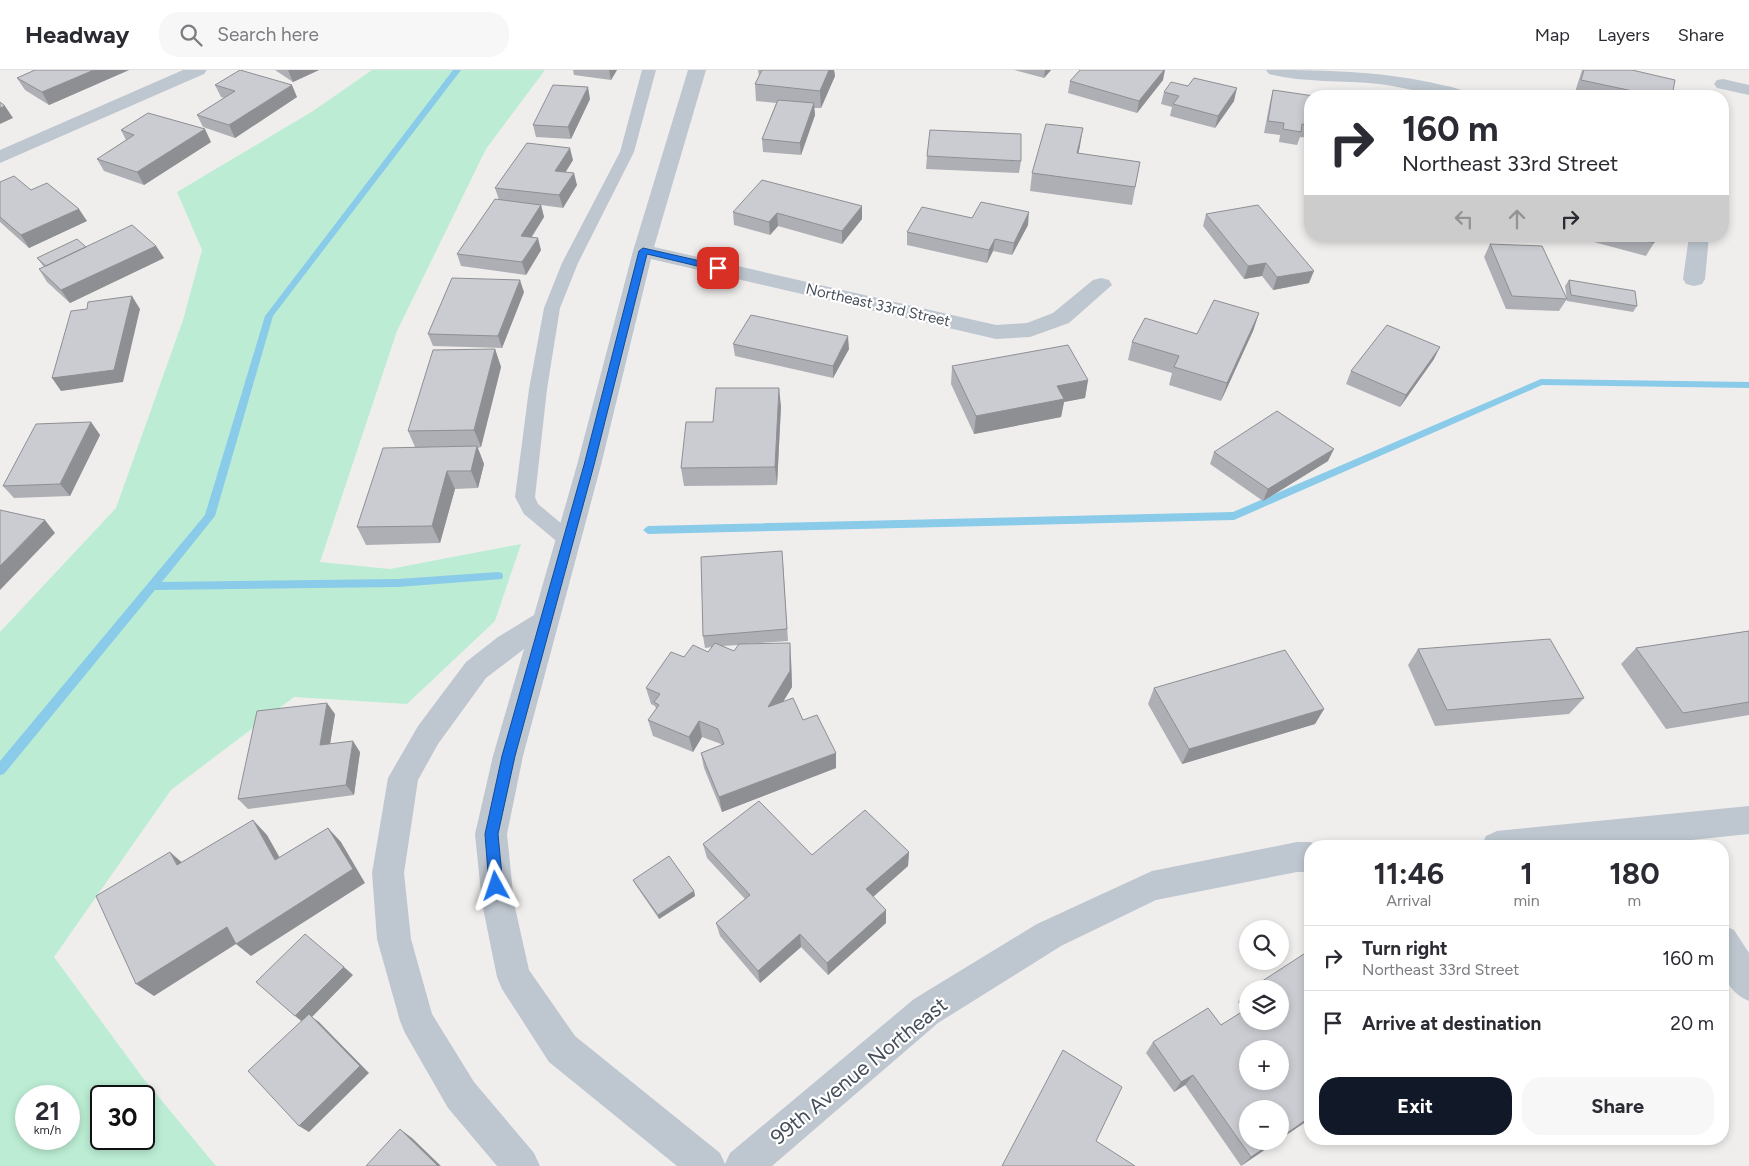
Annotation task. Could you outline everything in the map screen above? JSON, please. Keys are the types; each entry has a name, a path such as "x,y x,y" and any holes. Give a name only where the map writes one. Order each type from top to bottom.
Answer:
{"street":[{"path":"0,157 198,70"},
{"path":"698,70 643,251 589,465 508,756 491,834 498,903 514,977 562,1049 707,1166"},
{"path":"1275,70 1304,75 1370,78 1416,84 1438,90"},
{"path":"1723,83 1749,90"},
{"path":"1694,279 1698,242"},
{"name":"Northeast 33rd Street","path":"643,251 996,332 1030,330 1061,318 1101,285"},
{"path":"521,1166 461,1094 417,1021 394,939 388,873 403,778 428,735 476,670 508,645 544,622"},
{"path":"1605,840 1659,837 1749,820"},
{"name":"99th Avenue Northeast","path":"744,1166 926,1011 1049,935 1152,886 1304,857"},
{"path":"1729,952 1749,984"}],"lane":[{"path":"567,540 531,509 525,497 538,389 550,317 570,263 627,152 649,70"}],"green space":[{"path":"372,70 545,70 486,149 397,331 320,562 390,569 521,544 495,621 407,704 294,697 171,790 54,957 149,1085 90,1085 90,1150 155,1150 155,1092 216,1166 0,1166 0,632 116,508 183,320 202,250 177,192 313,111"}],"building":[{"path":"35,70 94,70 42,92 17,78"},
{"path":"240,70 292,85 229,125 197,115 235,91 215,85"},
{"path":"762,70 829,70 820,91 755,84"},
{"path":"1080,70 1164,70 1139,101 1070,81"},
{"path":"1584,70 1632,70 1675,80 1673,90 1628,90 1581,80"},
{"path":"1194,78 1237,88 1218,116 1173,104 1179,96 1164,92 1171,82 1188,86"},
{"path":"553,85 588,87 568,127 533,125"},
{"path":"1273,90 1304,95 1304,124 1302,124 1301,132 1283,129 1284,123 1268,121"},
{"path":"778,100 814,103 800,143 762,139"},
{"path":"148,113 205,129 137,172 97,159 134,135 121,130"},
{"path":"1046,124 1083,128 1077,153 1140,162 1135,187 1032,173"},
{"path":"930,130 1021,134 1021,161 927,156"},
{"path":"527,143 570,148 555,171 574,173 559,195 495,188"},
{"path":"14,176 31,190 47,183 79,209 21,235 0,217 0,182"},
{"path":"762,180 862,206 842,231 777,213 769,222 733,212"},
{"path":"495,199 541,205 521,236 538,238 522,262 457,254"},
{"path":"981,202 1029,212 1014,243 995,239 989,250 907,232 922,207 972,218"},
{"path":"1258,205 1314,271 1277,277 1266,263 1248,266 1206,214"},
{"path":"132,225 156,246 61,290 39,269"},
{"path":"77,239 86,247 46,266 37,258"},
{"path":"1490,244 1542,246 1567,299 1512,296"},
{"path":"452,278 520,280 498,336 428,334"},
{"path":"1569,280 1635,291 1637,306 1571,295"},
{"path":"132,296 114,370 52,378 71,311 87,309 88,302"},
{"path":"1214,300 1259,313 1227,383 1174,367 1179,356 1132,342 1145,318 1197,334"},
{"path":"751,315 848,336 833,366 733,344"},
{"path":"1387,325 1440,347 1406,395 1351,371"},
{"path":"1068,345 1088,380 1057,386 1064,399 976,416 952,366"},
{"path":"495,349 474,430 408,431 433,350"},
{"path":"716,388 779,388 775,467 681,468 686,422 713,422"},
{"path":"1277,411 1334,449 1268,489 1214,452"},
{"path":"91,422 60,484 3,486 36,424"},
{"path":"477,446 471,471 447,471 432,526 357,527 383,448"},
{"path":"0,510 45,520 0,566"},
{"path":"782,551 787,629 703,636 701,557"},
{"path":"1749,631 1749,702 1683,713 1636,648"},
{"path":"1550,639 1584,698 1447,710 1418,649"},
{"path":"715,643 734,651 739,644 790,643 790,671 768,707 793,698 803,720 817,715 836,753 719,797 701,753 724,744 718,729 699,721 689,737 648,720 659,705 654,702 660,694 646,688 671,652 684,657 693,645 708,652"},
{"path":"1285,650 1324,709 1189,749 1154,688"},
{"path":"327,703 320,745 353,741 346,785 238,799 257,711"},
{"path":"759,801 812,855 865,810 909,852 866,889 886,910 827,963 800,934 758,971 716,923 750,895 703,844"},
{"path":"253,820 275,860 328,828 353,869 236,944 227,927 136,984 96,896 170,852 177,865"},
{"path":"669,856 694,891 658,915 633,880"},
{"path":"305,934 344,967 295,1016 256,982"},
{"path":"1304,954 1304,1121 1289,1132 1289,1100 1239,1100 1239,1140 1193,1075 1181,1082 1153,1042 1208,1008 1221,1025 1239,1014 1239,1030 1289,1030 1289,980 1264,980 1279,970 1289,970 1289,964"},
{"path":"309,1014 360,1066 299,1126 248,1071"},
{"path":"1063,1050 1122,1087 1096,1141 1135,1166 1002,1166"},
{"path":"400,1129 438,1166 366,1166"},
{"path":"1246,1150 1262,1150 1251,1157"}],"waterway":[{"path":"152,586 210,516 269,316 457,70"},
{"path":"648,530 1234,516 1541,382 1749,385"},
{"path":"152,586 398,583 498,576"},
{"path":"0,770 152,586"}],"route":[{"path":"496,886 491,834 508,756 589,465 643,251 718,268"}]}
